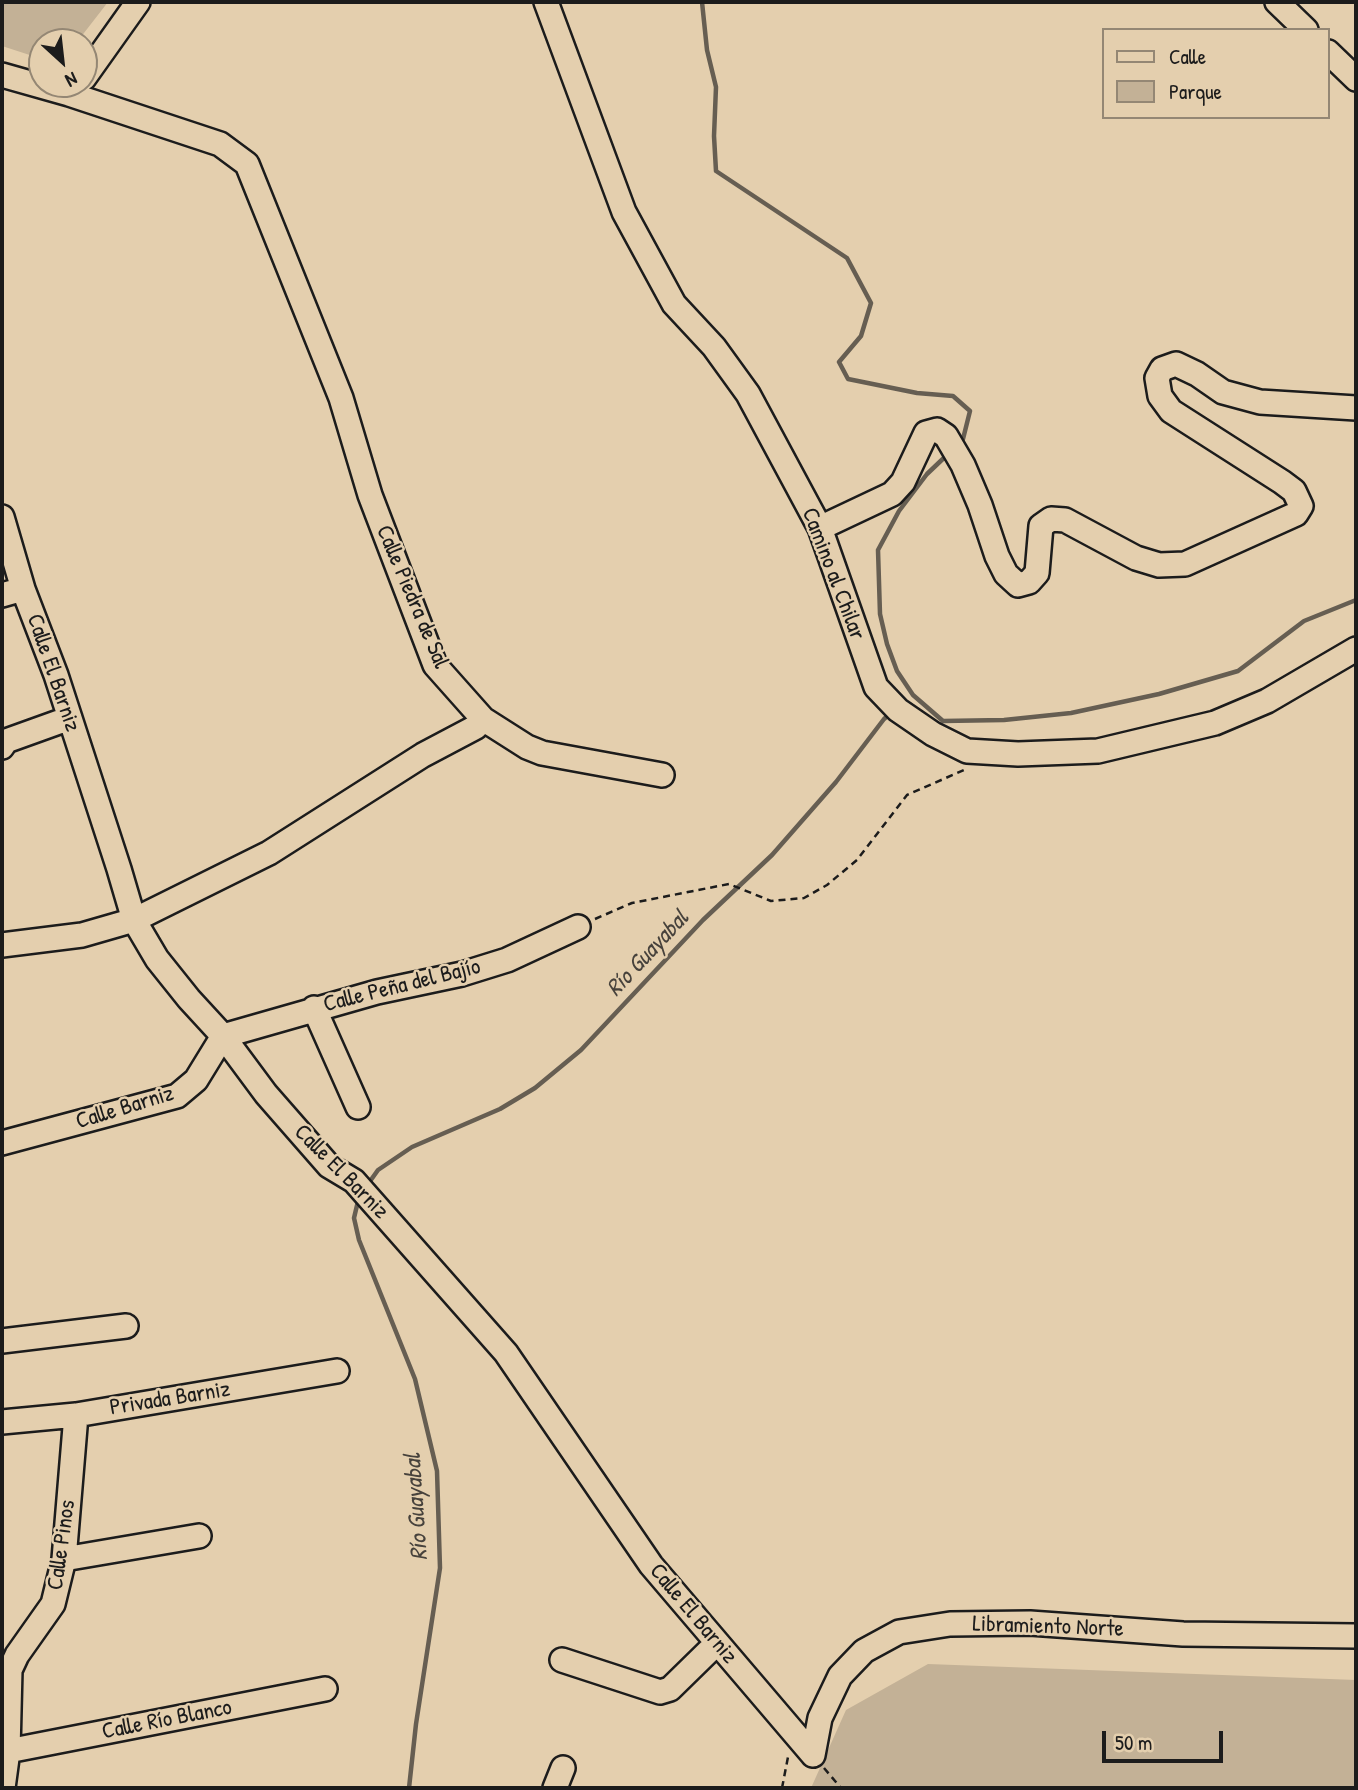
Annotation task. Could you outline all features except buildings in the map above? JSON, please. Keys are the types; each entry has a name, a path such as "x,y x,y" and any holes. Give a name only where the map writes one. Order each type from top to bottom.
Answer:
{"street":[{"path":"98,56 138,2"},
{"name":"Camino al Chilar","path":"546,2 624,212 674,304 714,347 748,394 820,528 876,687 896,709 933,734 967,751 1098,751 1215,723 1267,701 1356,649"},
{"path":"1277,2 1304,28"},
{"path":"1330,54 1356,79"},
{"path":"2,75 28,78"},
{"name":"Calle Piedra de Sal","path":"98,94 220,144 247,164 341,398 370,495 435,665 483,719 527,747 542,753 662,775"},
{"path":"820,528 892,494 903,482 926,433 937,430 946,436 963,465 980,505 996,556 1006,574 1018,584 1029,582 1037,573 1041,526 1051,519 1065,520 1136,558 1160,565 1185,565 1296,514 1301,506 1294,491 1282,482 1171,411 1160,396 1157,378 1162,369 1176,364 1197,374 1223,392 1260,402 1356,408"},
{"name":"Calle El Barniz","path":"2,517 13,592 70,718 134,920 157,959 328,1166 354,1181 506,1353 651,1566 807,1747"},
{"path":"2,747 6,741 70,718"},
{"path":"2,945 82,935 134,920 269,853 423,755 476,727 483,719"},
{"name":"Calle Peña del Bajío","path":"223,1036 314,1008 462,974 507,960 578,927"},
{"path":"314,1008 358,1107"},
{"name":"Calle Barniz","path":"2,1143 177,1096 196,1080 223,1036"},
{"path":"2,1340 127,1326"},
{"name":"Privada Barniz","path":"2,1422 76,1415 337,1371"},
{"name":"Calle Pinos","path":"3,1788 8,1751 10,1670 16,1655 53,1604 64,1559 76,1415"},
{"path":"64,1559 200,1536"},
{"name":"Libramiento Norte","path":"807,1747 840,1676 864,1651 899,1632 950,1624 1030,1623 1183,1634 1356,1636"},
{"path":"562,1660 660,1692 670,1689 717,1643"},
{"name":"Calle Río Blanco","path":"8,1751 325,1689"}],"path":[{"path":"578,927 632,903 729,884 771,901 804,898 827,885 857,860 907,795 961,772 991,753"},
{"path":"782,1788 786,1762 792,1750 807,1747 841,1788"}],"green space":[{"path":"2,2 108,2 88,28 28,28 28,54 2,46"},
{"path":"928,1664 1356,1680 1356,1788 811,1788 846,1710"}],"waterway":[{"path":"702,2 707,50 716,87 716,171 847,258 871,303 861,336 839,362 848,379 917,393 953,396 970,411 963,439"},
{"path":"948,454 927,474 899,511 878,550 880,614 897,671 913,695 943,721 1004,720 1071,713 1159,694 1238,671 1304,621 1356,600"},
{"name":"Río Guayabal","path":"368,1184 378,1170 412,1147 500,1109 535,1088 581,1050 703,920 772,855 836,782 891,713"},
{"name":"Río Guayabal","path":"359,1197 354,1218 359,1240 415,1379 437,1471 440,1568 409,1788"}]}
